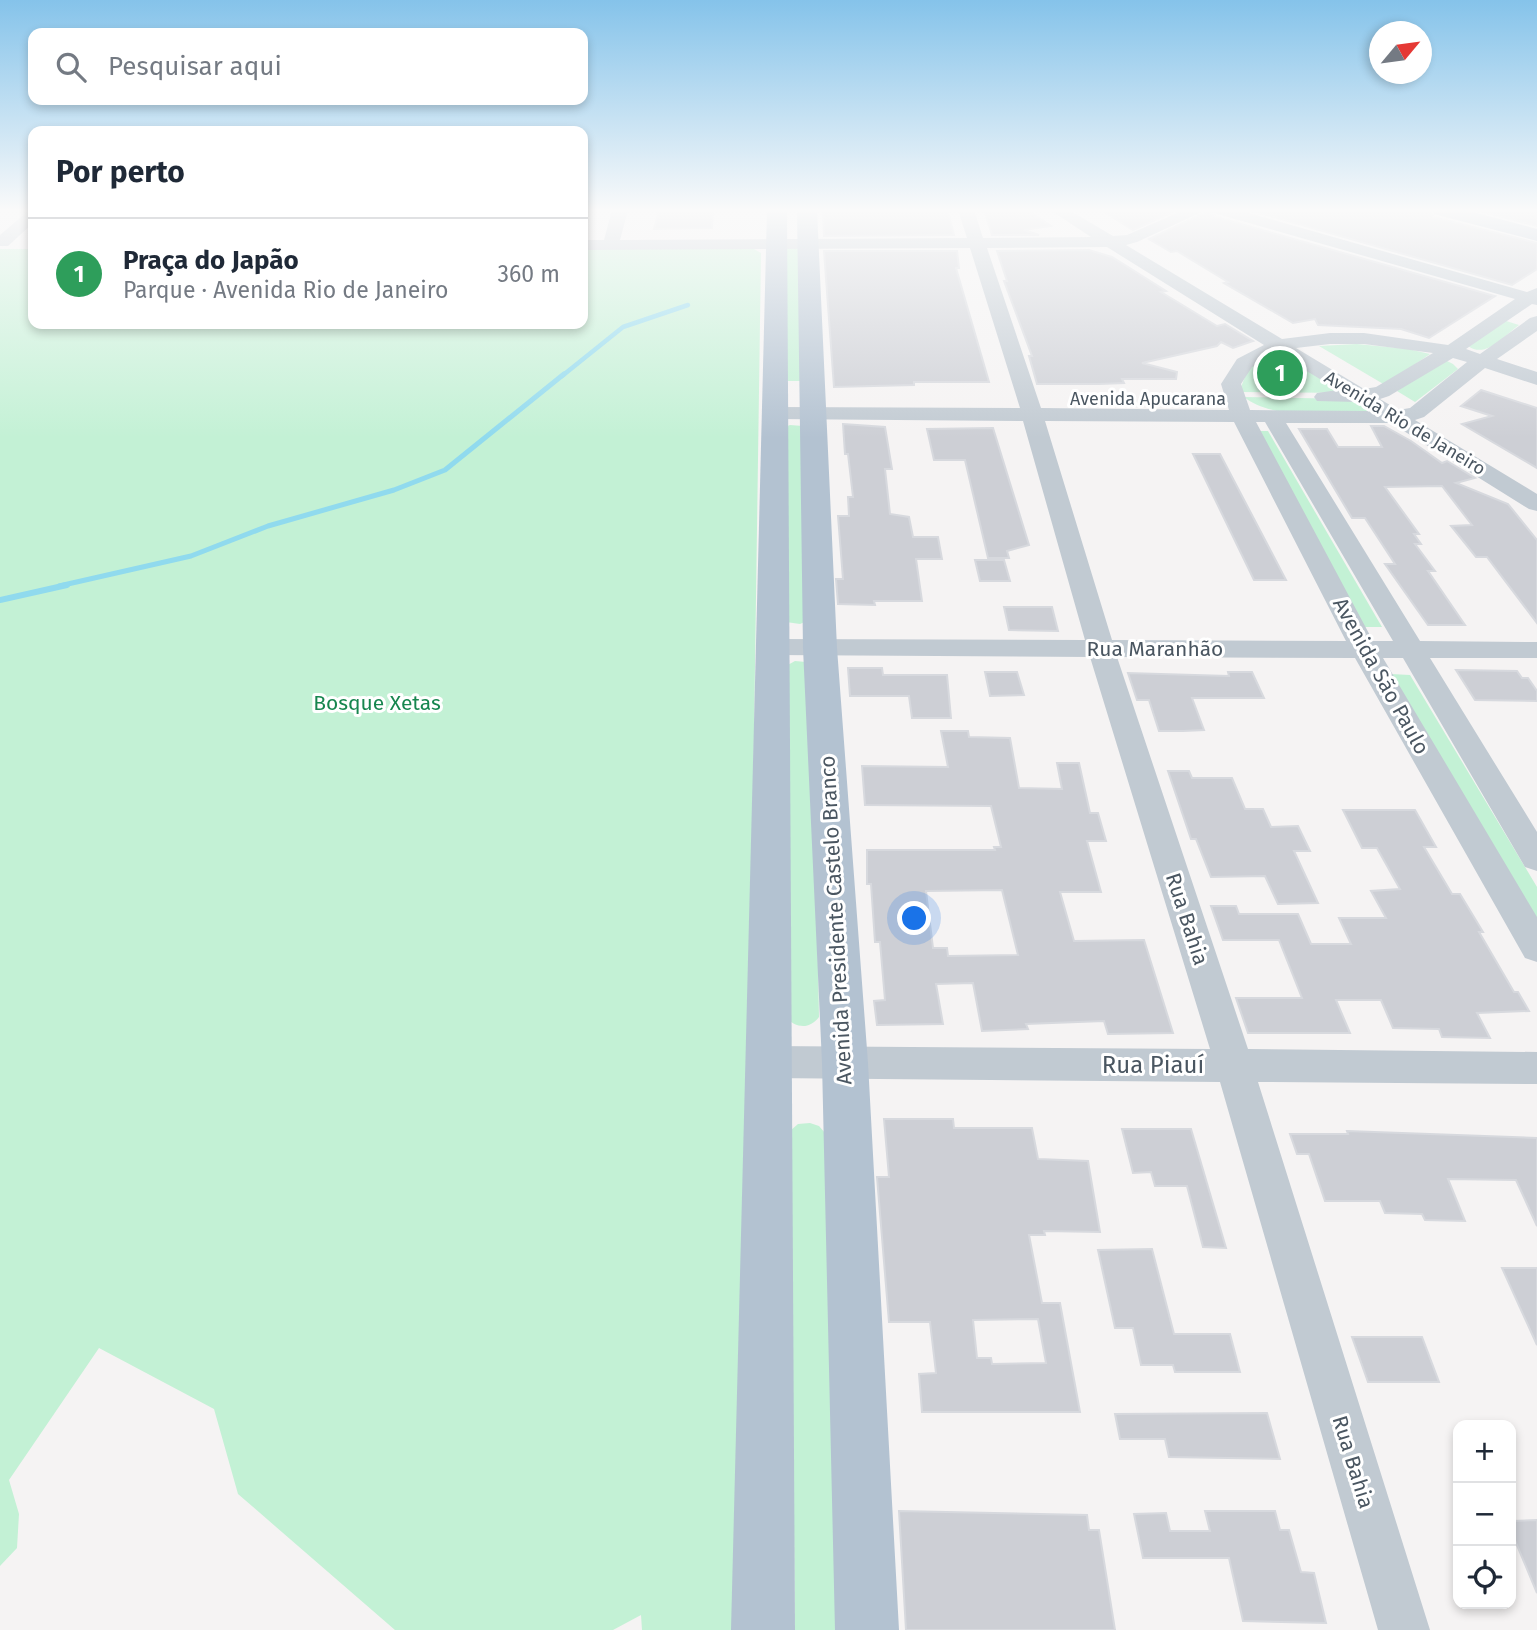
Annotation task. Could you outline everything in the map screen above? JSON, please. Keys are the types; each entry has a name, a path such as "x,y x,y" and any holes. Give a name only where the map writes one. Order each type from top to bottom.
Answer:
{"main road":[{"name":"Avenida Presidente Castelo Branco","path":"794,286 795,405 820,648 845,1063 867,1630"},
{"name":"Avenida Presidente Castelo Branco","path":"763,1630 773,647 795,405"}],"street":[{"name":"Rua Bahia","path":"991,286 1101,649 1234,1066 1404,1630"},
{"name":"Avenida Rio de Janeiro","path":"1193,286 1288,344 1382,392 1537,484"},
{"path":"1495,286 1534,297"},
{"name":"Avenida Apucarana","path":"795,405 1238,407 1360,396 1382,392 1534,297"},
{"path":"1502,316 1535,324"},
{"path":"1417,413 1475,366 1535,324"},
{"path":"1238,407 1231,384 1236,372 1255,355 1288,344 1336,339 1384,340 1451,351 1475,366 1537,394"},
{"name":"Avenida Rio de Janeiro","path":"1288,344 1360,396 1537,504"},
{"path":"1475,366 1537,379"},
{"name":"Avenida Apucarana","path":"1238,407 1271,415 1394,417 1417,413"},
{"name":"Avenida São Paulo","path":"1238,407 1364,649 1537,948"},
{"name":"Avenida São Paulo","path":"1271,415 1537,859"},
{"name":"Rua Maranhão","path":"773,647 1537,650"},
{"name":"Rua Piauí","path":"768,1062 1537,1068"}],"green space":[{"name":"Bosque Xetas","path":"0,286 28,286 28,329 588,329 588,286 761,286 741,1630 642,1630 641,1615 613,1630 395,1630 238,1494 214,1409 99,1348 9,1480 19,1514 17,1548 0,1566"},
{"path":"786,286 800,286 800,381 787,381"},
{"path":"1503,320 1519,325 1488,348 1481,350 1468,346"},
{"path":"1357,344 1430,354 1385,385 1319,346"},
{"path":"1279,351 1349,393 1239,392 1249,367"},
{"path":"1443,359 1458,369 1415,402 1397,391"},
{"path":"1244,397 1356,399 1380,413 1290,413 1257,405"},
{"path":"803,426 807,621 800,624 786,622 785,427"},
{"path":"1254,431 1268,431 1382,627 1364,627"},
{"path":"795,661 806,662 812,668 819,1017 807,1026 794,1023 785,1017 786,666"},
{"path":"1391,674 1410,675 1537,887 1537,927"},
{"path":"810,1123 819,1126 825,1133 839,1630 795,1630 790,1131 798,1124"}],"building":[{"path":"827,286 961,286 989,382 914,382 914,385 834,387"},
{"path":"1006,286 1158,286 1166,291 1161,292 1217,326 1225,324 1253,341 1233,348 1221,342 1217,346 1142,363 1177,372 1176,379 1122,379 1124,383 1037,384 1029,356 1032,356"},
{"path":"1229,286 1460,286 1495,296 1429,338 1401,329 1318,325 1315,319 1293,323"},
{"path":"1481,390 1537,408 1537,468 1462,424 1492,416 1461,406"},
{"path":"843,424 885,427 892,469 885,469 890,514 909,517 913,537 938,537 942,559 916,559 922,601 874,601 875,605 838,604 836,579 843,579 838,516 849,516 848,497 853,497"},
{"path":"1371,426 1384,426 1442,463 1447,461 1475,478 1456,483 1508,504 1537,540 1537,623 1487,557 1476,557 1451,526 1472,525 1442,486 1385,487 1419,534 1414,534 1421,544 1415,544 1435,571 1428,571 1465,625 1428,625 1385,564 1395,564 1365,518 1352,518 1299,429 1327,429 1338,447 1382,447"},
{"path":"993,428 1029,545 1007,551 1009,558 988,558 965,460 934,460 927,429"},
{"path":"1193,454 1220,454 1286,580 1254,580"},
{"path":"975,560 1004,560 1010,581 980,581"},
{"path":"1004,607 1052,607 1058,631 1009,630"},
{"path":"848,668 882,668 883,675 947,675 951,718 912,718 909,696 850,696"},
{"path":"1456,670 1517,671 1522,678 1528,678 1537,691 1537,701 1475,700"},
{"path":"985,672 1017,672 1024,695 990,696"},
{"path":"1228,672 1252,672 1264,698 1192,698 1204,730 1183,731 1159,731 1149,700 1137,700 1128,673 1229,676"},
{"path":"941,731 968,731 969,737 1010,738 1019,788 1062,789 1057,763 1079,763 1090,813 1098,813 1106,841 1087,841 1101,892 1060,892 1074,941 1144,940 1173,1033 1108,1034 1104,1021 1026,1024 1028,1029 982,1031 973,983 936,984 943,1024 877,1025 874,1001 885,1000 880,942 875,942 871,884 867,884 867,850 995,850 994,847 1001,847 991,806 865,805 862,766 948,767","holes":["1002,890 1018,955 948,956 947,948 933,948 926,891"]},
{"path":"1168,771 1189,771 1192,778 1232,778 1245,809 1263,809 1271,827 1298,826 1310,851 1294,851 1318,903 1278,904 1265,876 1211,877 1196,839 1191,839"},
{"path":"1343,810 1415,810 1436,847 1424,847 1452,894 1460,894 1514,992 1518,992 1529,1011 1477,1013 1490,1038 1442,1037 1439,1029 1393,1028 1381,1000 1336,1000 1350,1033 1248,1033 1236,998 1302,998 1279,940 1223,940 1211,906 1236,906 1239,914 1298,914 1311,944 1351,944 1339,918 1386,918 1371,891 1400,889 1377,848 1362,848"},
{"path":"884,1119 953,1119 954,1128 1032,1128 1038,1159 1088,1161 1100,1232 1044,1231 1045,1235 1029,1235 1042,1303 1060,1303 1080,1412 922,1412 919,1374 936,1373 930,1322 889,1322 877,1177 889,1177","holes":["1038,1319 1046,1363 992,1364 991,1358 977,1358 973,1320"]},
{"path":"1122,1129 1191,1129 1226,1248 1203,1247 1187,1186 1155,1186 1151,1172 1133,1173"},
{"path":"1347,1131 1537,1138 1537,1226 1516,1180 1448,1179 1465,1221 1425,1220 1422,1214 1385,1213 1380,1201 1325,1201 1309,1154 1297,1154 1290,1134 1348,1134"},
{"path":"1152,1249 1174,1334 1230,1334 1240,1372 1175,1372 1173,1365 1141,1365 1133,1328 1115,1328 1098,1250"},
{"path":"1502,1268 1537,1268 1537,1345"},
{"path":"1352,1337 1422,1337 1439,1382 1368,1382"},
{"path":"1267,1413 1280,1459 1169,1457 1165,1439 1120,1439 1115,1414"},
{"path":"899,1511 1087,1515 1089,1530 1099,1530 1115,1630 906,1630"},
{"path":"1205,1511 1275,1511 1280,1530 1289,1530 1301,1572 1314,1573 1326,1623 1243,1621 1229,1558 1143,1558 1134,1514 1166,1513 1170,1531 1210,1531"},
{"path":"1537,1520 1537,1593 1516,1543 1516,1521"}],"waterway":[{"path":"562,376 623,327 688,305"},
{"path":"59,586 191,556 268,526 394,490 445,470 564,374"},
{"path":"0,600 67,585"}],"place":[{"name":"Praça do Japão","path":"1280,373"}]}
